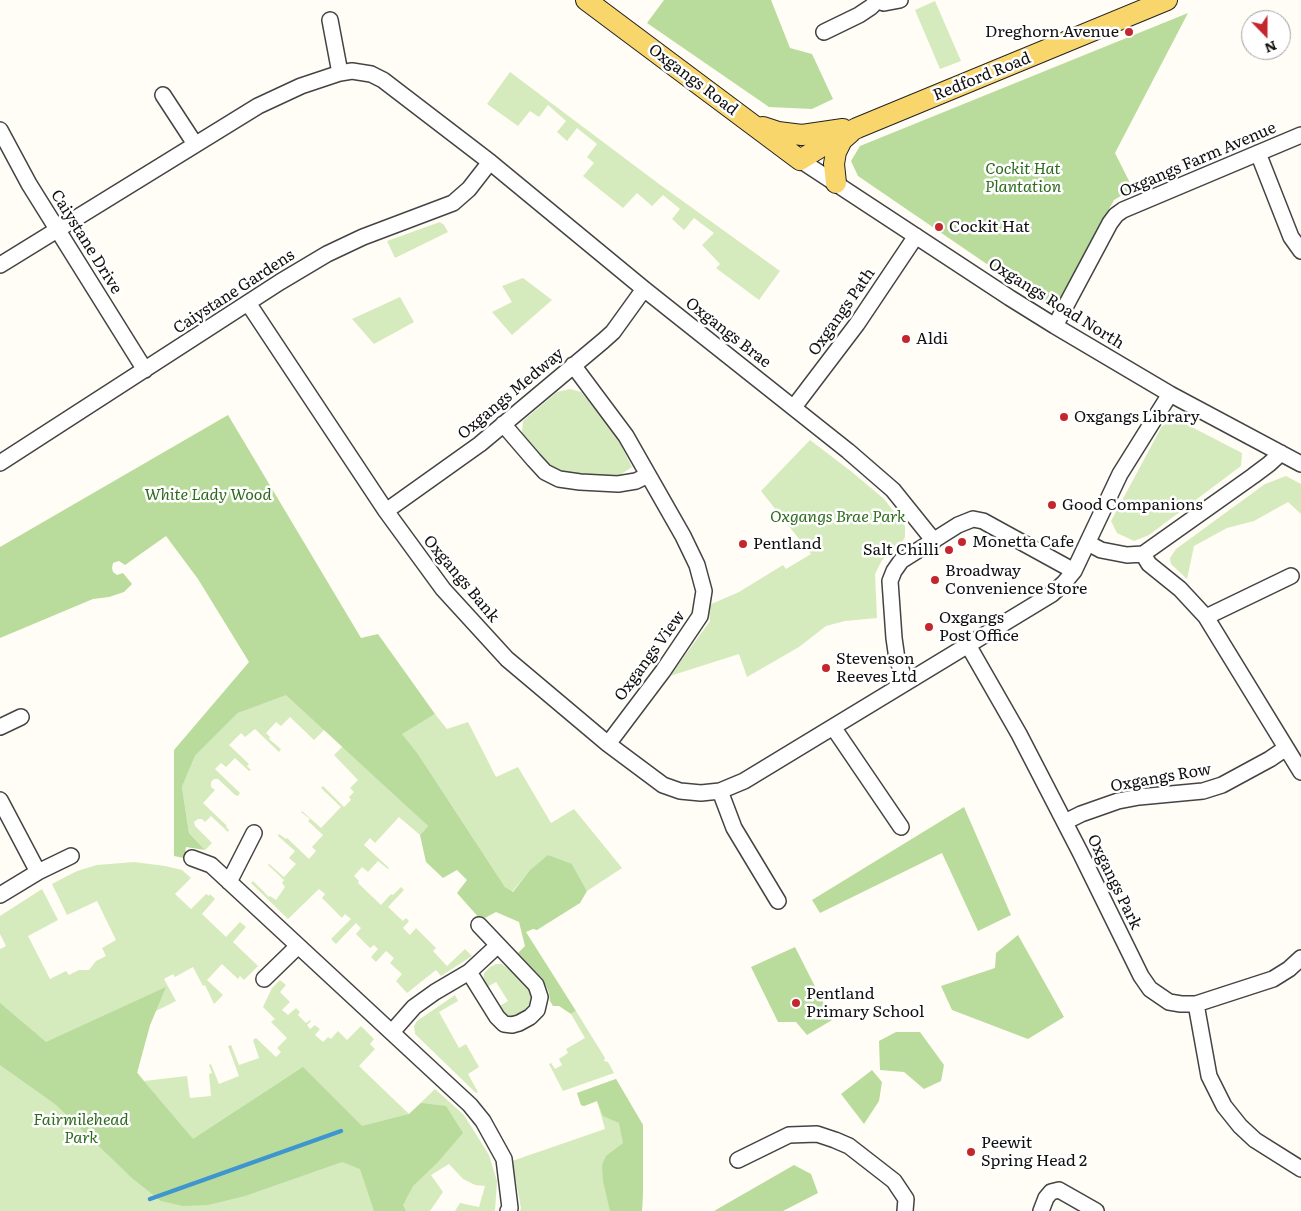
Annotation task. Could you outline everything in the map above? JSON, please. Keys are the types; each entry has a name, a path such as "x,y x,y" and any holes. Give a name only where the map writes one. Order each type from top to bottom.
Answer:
{"main road":[{"name":"Oxgangs Road","path":"586,0 800,160"},
{"name":"Redford Road","path":"800,160 857,128 1167,0"},
{"path":"753,125 778,132 802,135 857,128"},
{"path":"836,183 834,164 836,152 842,140 857,128"}],"street":[{"path":"824,32 859,16 871,7 876,0 884,2 900,0"},
{"path":"330,20 340,73"},
{"name":"Oxgangs Brae","path":"0,265 272,98 340,73 362,72 371,74 383,80 490,162 644,289 794,407 893,490 934,541"},
{"path":"163,95 196,144"},
{"name":"Caiystane Drive","path":"0,130 21,170 145,370"},
{"name":"Oxgangs Farm Avenue","path":"1055,326 1116,215 1123,210 1301,136"},
{"path":"1258,153 1291,237 1301,251"},
{"name":"Oxgangs Road North","path":"800,160 1055,326 1170,394 1301,464"},
{"name":"Caiystane Gardens","path":"0,463 312,263 345,245 453,203 469,189 490,162"},
{"name":"Oxgangs Path","path":"794,407 858,324 916,236"},
{"name":"Oxgangs Medway","path":"386,511 480,444 613,332 644,289"},
{"name":"Oxgangs Bank","path":"248,303 386,511 443,589 507,659 608,744 663,785 680,792 720,791 744,781 1052,594 1074,571 1120,474 1170,394"},
{"name":"Oxgangs View","path":"573,366 626,436 683,536 697,565 704,591 700,616 663,671 608,744"},
{"path":"503,424 546,472 559,478 580,482 618,484 636,481 648,475"},
{"path":"1088,542 1101,550 1109,552 1127,555 1143,554 1253,476 1280,453"},
{"path":"906,682 897,659 890,581 901,561 964,521 973,519 983,521 1074,571"},
{"path":"1143,554 1149,564 1180,589 1206,618 1301,772"},
{"path":"1206,618 1291,576"},
{"name":"Oxgangs Park","path":"968,645 1019,734 1141,976 1150,989 1170,1002 1196,1004 1273,979 1289,970 1301,958"},
{"path":"0,727 21,717"},
{"path":"833,727 901,827"},
{"name":"Oxgangs Row","path":"1065,822 1081,814 1118,801 1139,797 1203,791 1222,785 1286,748"},
{"path":"720,791 734,828 778,901"},
{"path":"0,800 38,872"},
{"path":"229,882 254,833"},
{"path":"0,895 38,872 71,856"},
{"path":"192,858 211,865 470,1105 483,1121 504,1159 510,1208 508,1211"},
{"path":"469,972 500,1021 508,1025 516,1025 534,1014 540,1002 540,993 536,985 479,925"},
{"path":"264,980 298,946"},
{"path":"392,1032 418,1003 469,972 498,946"},
{"path":"1196,1004 1209,1076 1224,1106 1240,1126 1255,1140 1301,1169"},
{"path":"738,1160 789,1135 817,1134 849,1146 894,1181 906,1199 905,1211"},
{"path":"1041,1211 1051,1192 1059,1190 1096,1211"}],"green space":[{"path":"664,0 771,0 790,48 812,54 833,99 812,109 769,107 647,23"},
{"path":"935,1 961,61 940,69 915,10"},
{"name":"Cockit Hat Plantation","path":"1188,13 1115,153 1133,189 1114,200 1054,310 858,176 851,161 860,146"},
{"path":"510,72 659,184 780,271 759,300 716,268 720,264 702,245 714,233 694,218 684,230 672,219 680,209 663,195 652,206 637,193 623,208 583,176 594,163 587,157 597,144 577,128 567,141 557,132 566,121 548,105 539,117 530,111 518,126 487,104"},
{"path":"440,222 448,232 395,258 387,241"},
{"path":"523,278 552,300 512,335 492,312 512,302 502,286"},
{"path":"400,297 414,322 374,344 352,319"},
{"path":"570,389 581,392 614,431 632,467 620,475 592,479 568,474 550,466 534,449 522,433 523,421 557,392"},
{"name":"White Lady Wood","path":"228,415 361,638 378,634 435,714 402,734 418,754 505,887 513,892 529,871 548,855 572,864 587,891 580,903 537,930 533,929 526,932 576,1011 571,1014 559,1006 553,1006 543,979 518,953 525,946 519,922 496,912 481,920 457,893 467,880 457,870 443,878 426,862 420,835 428,826 286,695 238,713 195,756 182,787 189,833 205,850 186,847 184,858 174,856 174,750 249,662 198,579 166,536 125,565 119,561 113,563 113,572 117,575 123,573 132,584 124,592 109,597 93,599 0,638 0,547"},
{"path":"1176,419 1242,453 1241,466 1149,535 1134,541 1117,533 1111,521 1162,426"},
{"name":"Oxgangs Brae Park","path":"810,440 884,499 905,526 905,537 901,545 882,560 875,574 877,618 845,621 826,626 799,647 747,677 739,654 670,676 710,621 709,605 739,592 783,565 786,569 811,554 761,491"},
{"path":"1286,476 1301,484 1301,514 1288,502 1254,521 1227,528 1194,546 1187,579 1171,564 1170,558 1176,549 1265,484"},
{"path":"286,694 325,729 314,740 290,717 281,726 276,722 266,733 270,737 269,739 281,749 279,752 255,729 245,737 241,733 229,745 249,764 247,766 251,770 249,771 235,758 226,767 221,763 215,769 240,793 238,796 235,795 218,779 214,779 211,782 211,787 215,790 203,803 229,830 228,832 211,816 205,822 202,819 198,819 194,822 195,826 212,843 205,850 189,833 182,787 195,756 238,713"},
{"path":"435,714 447,729 468,722 496,777 518,767 551,823 574,809 622,868 587,891 572,864 529,871 512,892 505,887 418,754 401,734"},
{"path":"343,746 428,826 420,835 399,817 375,843 370,838 364,845 389,868 378,861 368,872 362,867 354,876 359,881 358,883 381,905 401,887 404,890 388,907 403,921 406,918 409,921 403,928 410,935 416,928 436,948 433,951 447,966 465,949 472,956 441,976 436,970 407,993 396,981 402,974 390,963 394,958 386,951 376,962 371,957 378,949 374,945 370,948 356,934 361,928 356,923 336,944 331,939 351,919 345,914 342,918 322,898 325,894 319,889 288,919 251,883 253,881 269,897 276,900 285,887 282,883 284,880 268,865 284,877 296,864 289,858 295,851 278,836 279,834 287,838 309,859 316,851 312,847 323,835 308,821 310,819 301,812 302,811 321,828 341,807 321,788 323,786 344,807 351,800 349,797 354,792 350,788 358,780 334,755"},
{"path":"964,807 1011,915 978,931 942,853 820,913 812,900"},
{"path":"134,862 182,870 191,878 175,894 191,909 206,894 209,896 210,894 215,899 202,914 226,937 240,922 246,927 233,942 258,966 244,980 240,976 238,979 222,964 207,980 223,995 214,1004 205,985 203,986 193,967 175,977 173,974 164,979 176,1001 156,1011 150,1025 137,1072 144,1081 187,1076 190,1098 211,1096 209,1074 212,1073 209,1065 211,1064 219,1084 239,1076 228,1046 231,1045 239,1065 259,1058 253,1040 256,1038 276,1057 281,1052 277,1048 287,1038 271,1022 275,1019 263,1007 272,988 280,980 286,985 280,992 290,1002 282,1010 288,1015 296,1008 300,1012 298,1015 306,1023 311,1021 307,1025 310,1029 315,1025 320,1029 315,1035 323,1042 328,1037 331,1039 338,1031 347,1040 361,1026 374,1039 370,1044 375,1049 359,1066 409,1114 435,1089 464,1115 489,1155 497,1181 495,1211 455,1211 460,1203 479,1207 485,1186 475,1185 463,1179 449,1164 431,1175 443,1192 430,1211 0,1211 0,949 6,946 0,934 0,916 42,889 58,920 28,936 50,979 66,971 69,975 79,970 89,970 96,961 106,956 102,948 116,940 97,901 67,915 52,884 77,871 97,865"},
{"path":"1018,935 1064,1017 1028,1039 952,1010 941,986 995,968 996,953"},
{"path":"795,947 832,1020 807,1035 796,1022 778,1022 751,967"},
{"path":"496,964 502,964 528,985 533,997 531,1008 524,1014 513,1017 504,1014 498,1007 508,1001 496,982 487,987 483,981 484,973"},
{"name":"Fairmilehead Park","path":"166,987 150,1025 137,1073 193,1139 303,1067 362,1126 409,1114 421,1103 446,1106 463,1133 437,1163 413,1186 403,1205 406,1211 374,1211 360,1169 342,1162 245,1196 208,1205 183,1206 161,1201 133,1179 55,1104 0,1065 0,1003 46,1042"},
{"path":"455,995 458,1001 439,1012 459,1048 466,1044 479,1067 468,1074 478,1092 476,1093 415,1034 414,1026 417,1021"},
{"path":"576,1011 605,1058 604,1061 608,1062 614,1073 563,1091 549,1064 551,1063 555,1069 562,1065 559,1059 568,1053 566,1049 585,1038 571,1014"},
{"path":"896,1032 920,1032 944,1065 941,1081 924,1089 904,1072 880,1070 879,1041"},
{"path":"872,1070 882,1082 879,1101 864,1124 841,1094"},
{"path":"616,1079 643,1125 642,1211 520,1211 512,1161 605,1129 597,1101 584,1106 581,1105 577,1093"},
{"path":"616,1079 643,1125 642,1211 610,1211 603,1181 602,1165 606,1156 623,1143 619,1123 603,1116 597,1101 584,1106 581,1105 577,1093"},
{"path":"794,1165 811,1174 818,1193 783,1211 714,1211"}],"waterway":[{"path":"150,1199 341,1131"}],"place":[{"name":"Dreghorn Avenue","path":"1129,32"},
{"name":"Cockit Hat","path":"939,227"},
{"name":"Aldi","path":"906,339"},
{"name":"Oxgangs Library","path":"1064,417"},
{"name":"Good Companions","path":"1052,505"},
{"name":"Monetta Cafe","path":"962,542"},
{"name":"Pentland","path":"743,544"},
{"name":"Salt Chilli","path":"949,550"},
{"name":"Broadway Convenience Store","path":"935,580"},
{"name":"Oxgangs Post Office","path":"929,627"},
{"name":"Stevenson Reeves Ltd","path":"826,668"},
{"name":"Pentland Primary School","path":"796,1003"},
{"name":"Peewit Spring Head 2","path":"971,1152"}]}
